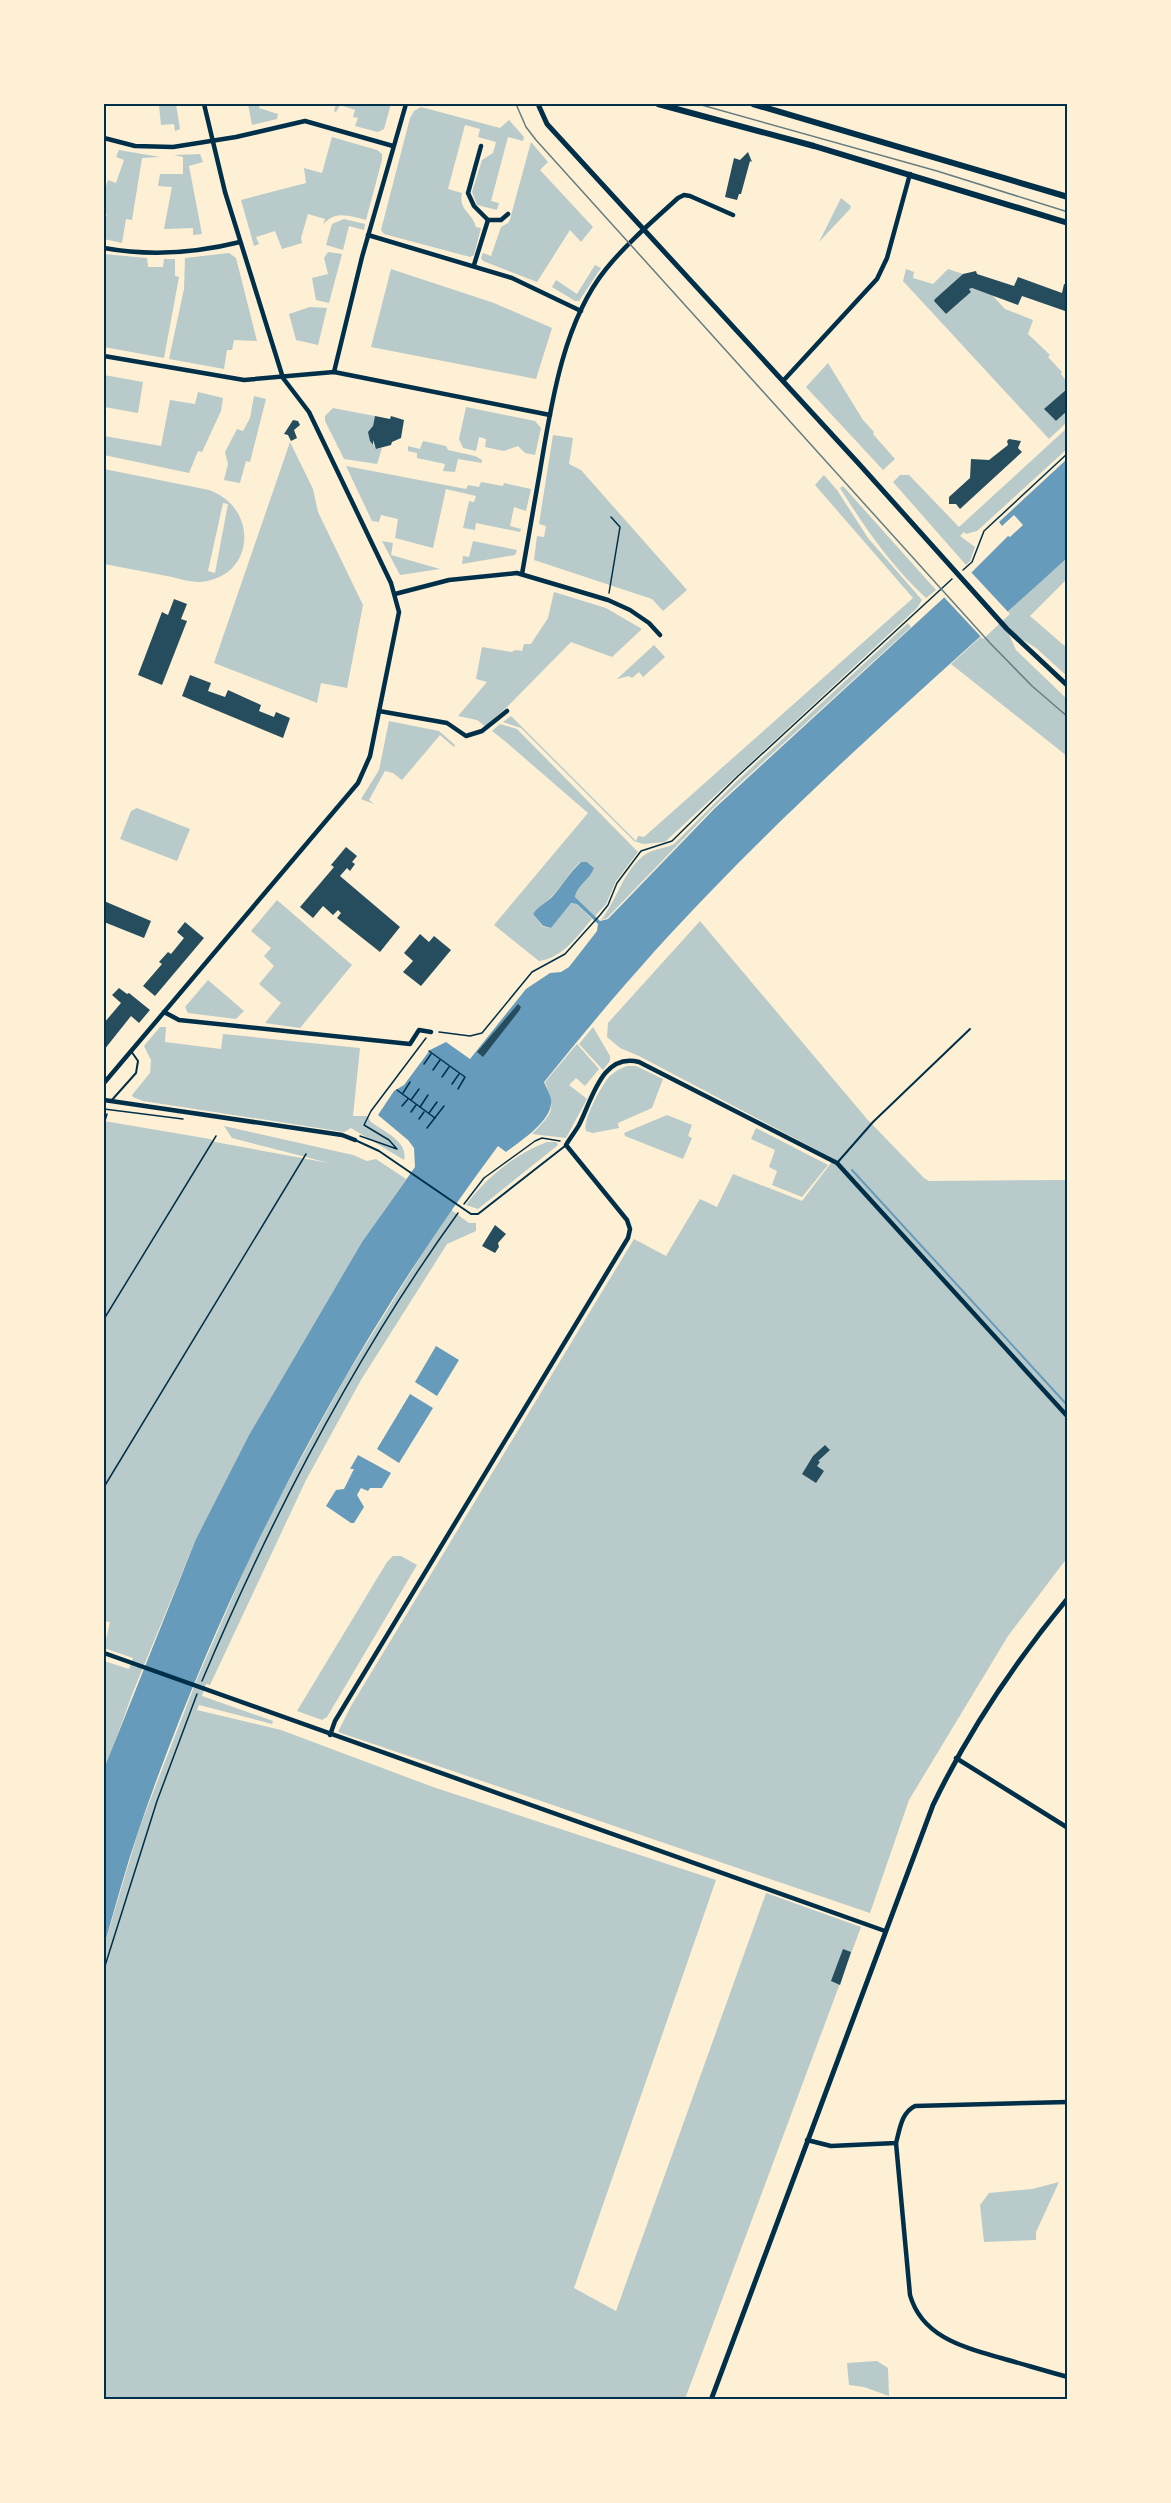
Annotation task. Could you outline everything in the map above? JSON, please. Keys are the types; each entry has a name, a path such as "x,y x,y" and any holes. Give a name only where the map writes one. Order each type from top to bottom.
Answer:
{"main road":[{"path":"658,104 910,174 1068,223"},
{"path":"753,104 1068,196"}],"street":[{"path":"104,1083 358,783 370,756 399,612 395,594 309,412 282,378 240,242 212,142 204,104"},
{"path":"334,372 368,235 405,104"},
{"path":"538,104 547,124 642,231 783,381 1006,629 1068,686"},
{"path":"104,138 117,143 154,148 212,142 305,121 393,146"},
{"path":"481,146 468,193 474,206 488,220 501,220 508,214"},
{"path":"783,381 877,279 887,258 910,174"},
{"path":"522,574 550,415 564,356 581,311 605,270 642,231 684,195 733,215"},
{"path":"474,265 488,220"},
{"path":"368,235 512,278 581,311"},
{"path":"104,248 144,252 181,252 240,242"},
{"path":"104,356 244,380 334,372 550,415"},
{"path":"395,594 449,580 522,574 608,600 639,617 660,635"},
{"path":"379,711 447,723 466,736 482,731 507,711"},
{"path":"164,1012 178,1020 410,1044 419,1030 431,1032"},
{"path":"330,1735 347,1701 628,1238 630,1229 627,1220 566,1145 600,1081 608,1069 618,1062 629,1059 639,1062 837,1163 1068,1417"},
{"path":"104,1100 356,1137"},
{"path":"711,2400 921,1834 956,1758 1007,1678 1068,1598"},
{"path":"104,1653 885,1931"},
{"path":"956,1758 1068,1828"},
{"path":"1068,2102 915,2106 903,2117 896,2143 910,2295 920,2318 931,2329 957,2344 1068,2377"},
{"path":"807,2140 831,2146 896,2143"}],"lane":[{"path":"837,1163 873,1122 970,1029"},
{"path":"111,1101 136,1073 138,1062 131,1051"},
{"path":"356,1137 471,1214 478,1214 566,1145"}],"path":[{"path":"356,1137 397,1149 389,1140 364,1125 371,1111 431,1032 480,1035 532,972 565,954 600,915 608,905 617,883 641,851 672,841 738,776 972,562 984,531 1068,453"},
{"path":"608,600 620,527 611,517"},
{"path":"424,1064 430,1052 460,1073 465,1077 458,1089"},
{"path":"433,1070 441,1060"},
{"path":"442,1077 450,1066"},
{"path":"452,1084 460,1073"},
{"path":"402,1094 410,1082"},
{"path":"402,1106 419,1089"},
{"path":"397,1090 435,1118"},
{"path":"420,1107 428,1095"},
{"path":"429,1114 437,1102"},
{"path":"411,1112 417,1105"},
{"path":"428,1128 444,1106"},
{"path":"419,1119 425,1111"},
{"path":"104,1124 107,1114"},
{"path":"104,1319 216,1136"},
{"path":"464,1204 484,1178 535,1142 548,1138 566,1145"},
{"path":"104,1487 306,1154"},
{"path":"104,1969 157,1801 202,1680 243,1588 331,1415 403,1293 458,1213"}],"shaded area":[{"path":"176,104 180,129 175,131 174,124 161,125 159,106"},
{"path":"248,104 260,104 259,108 278,114 277,119 252,125"},
{"path":"336,104 391,104 384,129 378,132 355,126 358,118 353,117 355,110 340,105 336,112 334,111"},
{"path":"421,107 500,128 509,120 524,137 523,141 508,137 491,201 499,203 497,210 477,205 472,192 482,160 493,153 496,142 478,137 480,129 465,125 448,189 462,193 464,208 476,227 481,228 474,255 470,257 384,234 381,230 410,118 414,111"},
{"path":"332,137 377,150 382,154 366,220 337,216 332,217 323,225 325,219 308,214 301,238 302,243 282,249 275,231 256,237 259,244 254,246 241,200 306,183 304,168 322,173"},
{"path":"531,142 548,162 540,170 593,227 581,242 570,230 537,282 483,261 481,258 483,253 491,256 501,227 510,219"},
{"path":"119,150 160,157 142,158 132,220 126,219 122,243 104,239 107,214 104,212 104,193 108,180 116,183 124,160 116,157"},
{"path":"200,154 203,162 189,166 202,234 193,235 193,228 164,229 172,187 158,186 160,174 183,174 183,157 174,155"},
{"path":"841,198 851,206 850,209 819,242"},
{"path":"344,219 365,224 364,230 349,226 343,250 326,245 332,224"},
{"path":"328,252 342,254 329,303 316,300 312,278 328,274 324,258"},
{"path":"229,253 236,258 257,341 234,340 232,350 227,350 224,369 169,359 184,289 185,258"},
{"path":"104,254 147,258 148,267 163,267 164,259 175,259 175,276 179,277 164,358 104,347"},
{"path":"595,265 601,268 579,301 575,301 552,287 556,280 577,294"},
{"path":"391,269 494,303 552,328 536,379 371,347"},
{"path":"906,269 914,272 913,278 933,284 948,269 963,274 934,301 946,314 971,292 969,289 972,288 992,295 1005,309 1033,320 1028,334 1050,355 1048,357 1062,372 1067,382 1067,388 1045,410 1056,421 1067,410 1067,422 1049,439 903,281"},
{"path":"310,307 327,308 318,345 296,340 289,314"},
{"path":"828,363 863,420 895,459 883,470 806,387"},
{"path":"104,375 143,382 138,413 104,407"},
{"path":"198,392 223,398 221,411 202,452 198,451 189,473 104,455 104,436 161,446 170,400 195,404"},
{"path":"254,396 266,399 250,462 246,461 240,483 224,480 228,464 225,452 237,429 243,431 250,418"},
{"path":"466,407 535,421 541,428 535,455 525,453 518,446 504,451 485,447 486,439 479,437 476,451 463,448 459,439"},
{"path":"333,408 375,416 370,441 377,449 382,448 377,464 344,459 325,421 325,416"},
{"path":"1067,428 1067,449 977,531 966,534 964,532 960,536 975,547 966,565 893,482 900,475 909,475 959,527"},
{"path":"553,435 573,438 569,464 581,470 687,590 663,611 652,599 534,560 537,536 544,537 546,526 539,524"},
{"path":"423,441 475,456 482,460 482,463 458,459 455,472 443,471 445,464 417,458 417,453 408,451 408,446 420,449"},
{"path":"290,442 313,489 318,512 363,605 347,688 321,683 317,703 214,663"},
{"path":"346,466 466,489 468,485 479,487 481,482 503,486 504,483 531,489 526,511 514,507 510,526 521,529 520,532 476,523 475,530 463,528 469,501 474,502 476,496 446,489 433,548 395,538 398,519 381,515 379,522 372,521"},
{"path":"104,469 209,490 226,499 237,512 243,526 244,542 240,556 231,569 218,578 199,582 104,564","holes":["223,503 228,504 215,573 208,571"]},
{"path":"824,475 837,490 868,538 922,600 917,608 665,842 643,844 634,841 521,728 503,722 511,716 636,841 638,836 644,837 913,598 815,485"},
{"path":"843,486 936,590 926,598 902,573 859,518 840,488"},
{"path":"382,541 393,543 391,555 440,569 400,575"},
{"path":"473,541 517,550 515,555 462,564 463,556 469,557"},
{"path":"1067,558 1067,579 1030,616 1067,648 1067,676 1036,648 1007,630 1016,650 1067,699 1067,756 951,664"},
{"path":"554,592 606,608 642,629 612,657 571,642 485,726 477,720 458,716 487,682 476,679 482,647 512,652 522,651 524,644 531,644 548,618"},
{"path":"908,623 911,627 715,806 607,918 601,920 630,870 643,856 674,844 736,782"},
{"path":"654,645 665,657 643,677 639,672 632,678 629,676 617,679"},
{"path":"389,721 439,731 455,745 454,747 440,735 402,780 393,773 385,771 369,800 374,804 361,799 379,770"},
{"path":"500,724 517,729 638,852 616,881 606,904 595,916 575,897 578,889 594,868 587,862 580,862 576,866 555,893 533,914 543,927 551,928 570,903 577,904 592,919 562,951 539,961 494,925 588,813 492,731"},
{"path":"137,808 190,829 177,861 120,839 131,811"},
{"path":"277,900 352,965 300,1028 265,1023 281,1003 259,984 274,966 264,956 271,948 251,931"},
{"path":"700,921 867,1119 924,1178 929,1181 1067,1180 1067,1558 1008,1636 909,1800 870,1913 338,1732 351,1706 634,1239 666,1256 700,1199 717,1207 733,1174 802,1201 834,1159 620,1048 607,1037 608,1023"},
{"path":"208,980 244,1011 236,1019 188,1013 185,1007"},
{"path":"160,1027 166,1027 165,1042 221,1049 223,1034 360,1048 353,1116 368,1116 370,1121 399,1142 404,1153 404,1160 351,1128 344,1132 143,1101 133,1097 132,1095 150,1073 151,1060 144,1046"},
{"path":"593,1027 610,1056 610,1061 603,1070 579,1044"},
{"path":"577,1044 599,1069 585,1086 576,1078 569,1085 587,1099 566,1138 532,1134 551,1111 551,1099 545,1082"},
{"path":"628,1066 636,1066 663,1079 652,1108 618,1123 619,1128 593,1133 586,1131 589,1112 605,1082 615,1072"},
{"path":"667,1115 692,1125 688,1136 692,1138 683,1159 625,1136 624,1133"},
{"path":"104,1121 329,1163 232,1138 224,1126 353,1155 367,1161 376,1159 406,1179 362,1242 249,1435 196,1539 133,1692 104,1772 104,1661 129,1669 133,1658 104,1648 110,1622 104,1621"},
{"path":"756,1128 828,1165 802,1197 772,1185 777,1171 769,1167 775,1150 751,1139"},
{"path":"547,1142 556,1142 558,1145 478,1209 466,1205 473,1195 502,1168 524,1153"},
{"path":"450,1209 469,1223 476,1223 476,1231 447,1244 361,1380 306,1480 210,1685 206,1684 202,1696 273,1721 272,1724 199,1705 197,1710 281,1730 433,1787 716,1880 574,2288 616,2311 766,1893 861,1927 685,2399 104,2400 104,1946 139,1829 197,1679 244,1571 275,1506 345,1378"},
{"path":"393,1556 401,1556 417,1565 327,1717 322,1720 297,1711 387,1562"},
{"path":"1059,2182 1036,2232 1036,2240 984,2242 980,2205 989,2193 1032,2189"},
{"path":"877,2361 888,2368 889,2396 864,2387 849,2385 847,2363"}],"water":[{"path":"1067,459 1067,558 801,802 757,844 671,934 544,1082 551,1099 551,1107 547,1115 535,1129 506,1152 498,1146 389,1305 292,1474 249,1560 209,1649 172,1738 139,1829 104,1946 104,1769 196,1539 249,1435 362,1242 415,1167 414,1148 408,1140 378,1115 394,1091 404,1085 430,1050 446,1042 470,1059 526,989 550,973 561,972 569,967 597,931 598,924 577,904 571,903 551,928 543,926 533,914 552,897 581,862 587,862 594,868 578,889 575,897 600,921 608,919 715,808 973,571 1008,536 1010,537 1023,525 1014,515 1002,526 999,522"},
{"path":"436,1346 459,1360 437,1396 415,1382"},
{"path":"410,1394 433,1408 399,1463 377,1449"},
{"path":"358,1455 391,1473 382,1488 370,1488 368,1491 361,1488 357,1495 364,1507 354,1523 351,1523 326,1506 336,1490 344,1489 354,1469 350,1469"}],"pier":[{"path":"970,571 1010,614 983,639 942,595"}],"building":[{"path":"748,152 752,162 750,161 741,194 737,200 725,197 734,158 740,160"},
{"path":"976,271 977,274 1014,286 1018,277 1062,293 1064,284 1068,285 1068,312 1022,296 1018,305 972,288 969,289 971,292 946,314 934,301 935,299 963,274"},
{"path":"1068,388 1068,410 1056,421 1044,409"},
{"path":"375,416 390,419 391,416 404,420 401,438 392,442 391,445 376,449 373,440 373,445 370,441 368,432 373,426"},
{"path":"293,420 298,421 300,425 294,430 297,438 291,441 288,435 284,434"},
{"path":"1009,439 1021,441 1018,448 1022,452 960,509 956,504 949,504 949,497 970,478 971,459 989,460 1008,445"},
{"path":"174,599 187,604 181,619 187,621 162,685 138,675 162,612 168,615"},
{"path":"190,675 211,683 208,691 225,697 228,690 261,705 259,711 274,717 276,712 290,718 283,738 182,696"},
{"path":"346,847 357,856 352,862 355,864 350,871 347,868 340,876 400,927 380,952 337,918 341,913 338,910 333,915 323,906 313,918 300,907 334,867 331,865"},
{"path":"104,901 151,921 144,938 104,922"},
{"path":"185,922 204,938 155,996 143,986 162,964 159,962 168,952 171,954 184,938 177,932"},
{"path":"420,934 429,942 434,936 451,950 421,986 403,972 413,961 404,953"},
{"path":"119,988 150,1010 139,1023 131,1016 104,1050 104,1023 121,1003 112,995"},
{"path":"518,1004 521,1007 519,1011 483,1057 477,1052"},
{"path":"495,1225 506,1234 498,1243 499,1247 495,1253 482,1246"},
{"path":"825,1445 830,1450 818,1461 820,1462 817,1466 824,1471 816,1483 802,1474 813,1456"},
{"path":"843,1949 851,1952 840,1985 831,1981"}],"waterway":[{"path":"852,1170 1068,1406"}],"tram line":[{"path":"516,104 526,127 536,140 990,643 1032,686 1068,717"},
{"path":"698,104 937,171 1068,212"}]}
